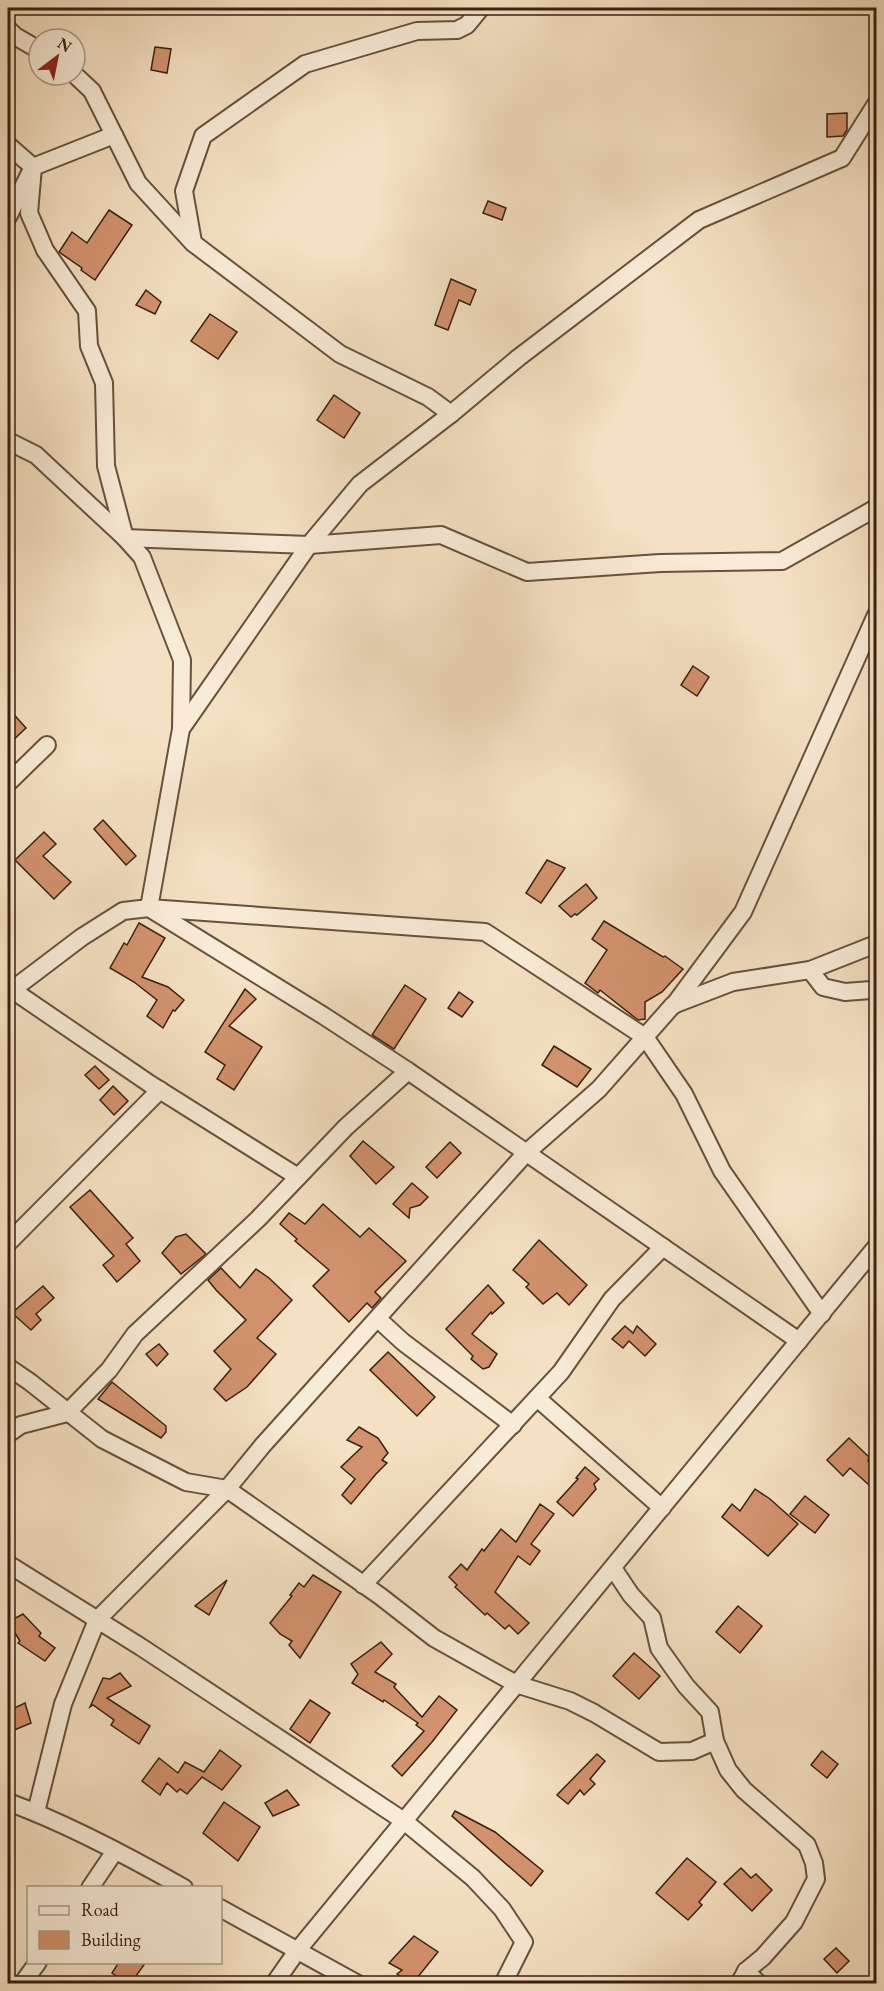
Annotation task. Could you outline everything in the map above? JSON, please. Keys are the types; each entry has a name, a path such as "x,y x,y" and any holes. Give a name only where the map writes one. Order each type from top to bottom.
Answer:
{"street":[{"path":"193,243 184,191 203,136 305,64 417,31 457,30 467,25 481,8"},
{"path":"8,28 15,36 27,43"},
{"path":"87,86 92,91 138,183 193,243 340,354 428,397 451,414"},
{"path":"181,729 309,545 360,484 451,414 518,358 699,220 842,158 876,104"},
{"path":"8,217 33,167 114,135"},
{"path":"8,145 33,167"},
{"path":"33,167 29,213 45,250 87,311 89,346 104,383 105,466 125,538"},
{"path":"8,441 36,455 125,538 142,557 182,660 181,729 149,908"},
{"path":"125,538 309,545 441,535 527,572 660,563 782,561 876,508"},
{"path":"36,1812 63,1704 98,1620 227,1489 263,1445 526,1153 599,1089 673,1005 743,912 876,615"},
{"path":"8,783 47,745"},
{"path":"149,908 324,1016 408,1071 799,1341"},
{"path":"298,1178 9,990 81,937 123,911 149,908 484,932 645,1037 684,1094 722,1171 822,1314"},
{"path":"673,1005 733,982 810,970 876,944"},
{"path":"810,970 823,987 845,992 871,990 876,992"},
{"path":"8,1434 21,1425 67,1413 109,1370 135,1334 258,1219 346,1127 408,1071"},
{"path":"8,1243 160,1090"},
{"path":"363,1584 561,1372 612,1299 663,1247"},
{"path":"274,1983 297,1951 876,1247"},
{"path":"378,1319 403,1342 513,1425"},
{"path":"8,1367 102,1439 186,1482 227,1489 363,1584 434,1638 516,1684 570,1701 658,1752 692,1751 715,1742"},
{"path":"537,1398 662,1508"},
{"path":"8,1564 98,1620 404,1821 474,1878 502,1909 524,1942 502,1983"},
{"path":"613,1568 631,1595 652,1618 659,1648 686,1686 710,1712 715,1742 728,1770 744,1790 807,1845 814,1863 816,1880 794,1922 743,1977 759,1983"},
{"path":"8,1802 36,1812 182,1886"},
{"path":"91,1886 115,1851"},
{"path":"222,1909 297,1951 341,1979 358,1983"},
{"path":"22,1983 36,1964"}],"building":[{"path":"155,47 171,49 167,73 151,70"},
{"path":"847,113 847,130 843,136 827,137 827,114"},
{"path":"488,201 506,208 502,220 483,213"},
{"path":"109,210 132,225 95,280 59,252 72,232 87,243"},
{"path":"451,279 476,290 470,305 459,300 448,330 435,325"},
{"path":"146,290 161,302 155,314 136,305"},
{"path":"210,314 237,332 218,359 191,341"},
{"path":"334,395 360,413 344,438 317,420"},
{"path":"693,666 709,677 697,696 681,685"},
{"path":"8,708 26,728 8,745"},
{"path":"103,820 136,856 126,865 94,829"},
{"path":"44,832 56,844 43,856 71,882 54,899 15,860"},
{"path":"547,860 565,868 541,903 526,893"},
{"path":"586,884 597,898 577,915 571,917 559,906"},
{"path":"604,921 683,969 662,992 645,1002 645,1019 638,1020 600,990 598,993 585,983 607,950 592,939"},
{"path":"139,923 165,938 142,977 168,987 184,1000 175,1011 173,1010 163,1028 147,1016 157,1000 134,982 110,968 124,943 127,945"},
{"path":"405,985 426,999 394,1049 372,1035"},
{"path":"245,989 256,999 229,1026 262,1047 234,1090 217,1079 225,1065 205,1052"},
{"path":"459,992 473,1002 462,1017 448,1008"},
{"path":"554,1046 591,1069 577,1087 542,1065"},
{"path":"95,1066 109,1080 99,1089 85,1075"},
{"path":"113,1086 128,1101 114,1115 100,1100"},
{"path":"363,1141 394,1167 376,1184 350,1156"},
{"path":"450,1142 461,1153 437,1178 426,1167"},
{"path":"412,1183 428,1197 420,1205 410,1208 409,1218 393,1204"},
{"path":"90,1190 133,1238 126,1244 140,1261 117,1282 103,1265 114,1256 70,1207"},
{"path":"323,1204 360,1237 369,1228 406,1261 375,1292 381,1298 372,1308 367,1303 349,1322 313,1286 329,1270 295,1241 297,1239 280,1224 289,1213 305,1224"},
{"path":"186,1234 206,1254 181,1274 162,1253 176,1237"},
{"path":"539,1240 587,1285 569,1305 557,1293 543,1304 526,1287 529,1284 513,1270"},
{"path":"221,1268 240,1288 256,1269 292,1300 257,1338 276,1354 247,1387 226,1401 214,1389 231,1369 214,1351 246,1320 208,1280"},
{"path":"488,1285 504,1303 492,1314 491,1312 472,1334 497,1354 489,1367 483,1369 471,1359 473,1356 446,1329"},
{"path":"43,1286 54,1298 36,1314 41,1320 31,1330 12,1313"},
{"path":"625,1326 633,1333 637,1326 656,1344 645,1356 629,1341 623,1348 612,1339"},
{"path":"159,1344 168,1354 157,1366 146,1354"},
{"path":"388,1352 435,1397 417,1416 370,1370"},
{"path":"112,1382 166,1426 166,1432 161,1438 98,1399"},
{"path":"359,1427 378,1438 388,1453 382,1460 387,1463 351,1504 342,1495 355,1479 341,1467 362,1447 347,1440"},
{"path":"849,1438 869,1457 868,1461 876,1469 876,1476 869,1485 850,1468 843,1476 827,1460"},
{"path":"585,1467 599,1479 594,1484 596,1489 573,1516 557,1502 578,1479 576,1478"},
{"path":"755,1489 798,1524 768,1556 722,1517 732,1504 740,1511"},
{"path":"805,1496 829,1515 815,1533 790,1514"},
{"path":"540,1504 554,1514 531,1544 540,1551 530,1565 518,1556 495,1592 529,1623 518,1634 509,1625 505,1629 487,1613 485,1615 455,1587 457,1585 449,1577 461,1564 467,1570 482,1549 484,1551 501,1529 516,1542"},
{"path":"313,1575 341,1592 300,1658 289,1645 292,1641 280,1634 270,1623 292,1596 290,1595 299,1583 304,1587"},
{"path":"227,1580 209,1615 195,1606"},
{"path":"738,1606 762,1626 740,1653 716,1632"},
{"path":"23,1614 41,1633 39,1636 55,1648 45,1661 18,1643 20,1641 8,1622"},
{"path":"381,1642 392,1654 375,1672 396,1684 394,1687 422,1717 439,1696 457,1710 402,1776 392,1766 424,1731 416,1725 418,1723 384,1700 383,1702 352,1683 358,1674 351,1664"},
{"path":"634,1653 660,1676 639,1699 613,1676"},
{"path":"120,1673 131,1686 107,1698 150,1726 139,1744 111,1725 114,1720 93,1705 90,1707 103,1678 110,1679"},
{"path":"310,1700 330,1713 310,1743 290,1729"},
{"path":"25,1703 31,1723 12,1731 8,1711"},
{"path":"220,1750 241,1766 222,1790 202,1777 187,1794 180,1789 177,1792 167,1783 160,1795 142,1781 159,1758 178,1773 185,1762 204,1772"},
{"path":"822,1751 838,1764 827,1778 811,1765"},
{"path":"597,1754 605,1761 590,1779 595,1784 584,1795 580,1790 568,1804 557,1795"},
{"path":"287,1790 299,1805 273,1816 265,1803"},
{"path":"224,1802 260,1827 238,1861 203,1833"},
{"path":"455,1811 495,1832 543,1871 531,1886 452,1816"},
{"path":"687,1858 716,1882 699,1902 702,1905 688,1920 656,1893"},
{"path":"741,1868 751,1878 756,1874 772,1890 752,1911 724,1884"},
{"path":"414,1936 438,1952 413,1983 409,1983 397,1974 402,1970 389,1963"},
{"path":"836,1948 849,1961 837,1973 824,1959"},
{"path":"118,1964 145,1964 131,1983 127,1983 112,1973"}]}
